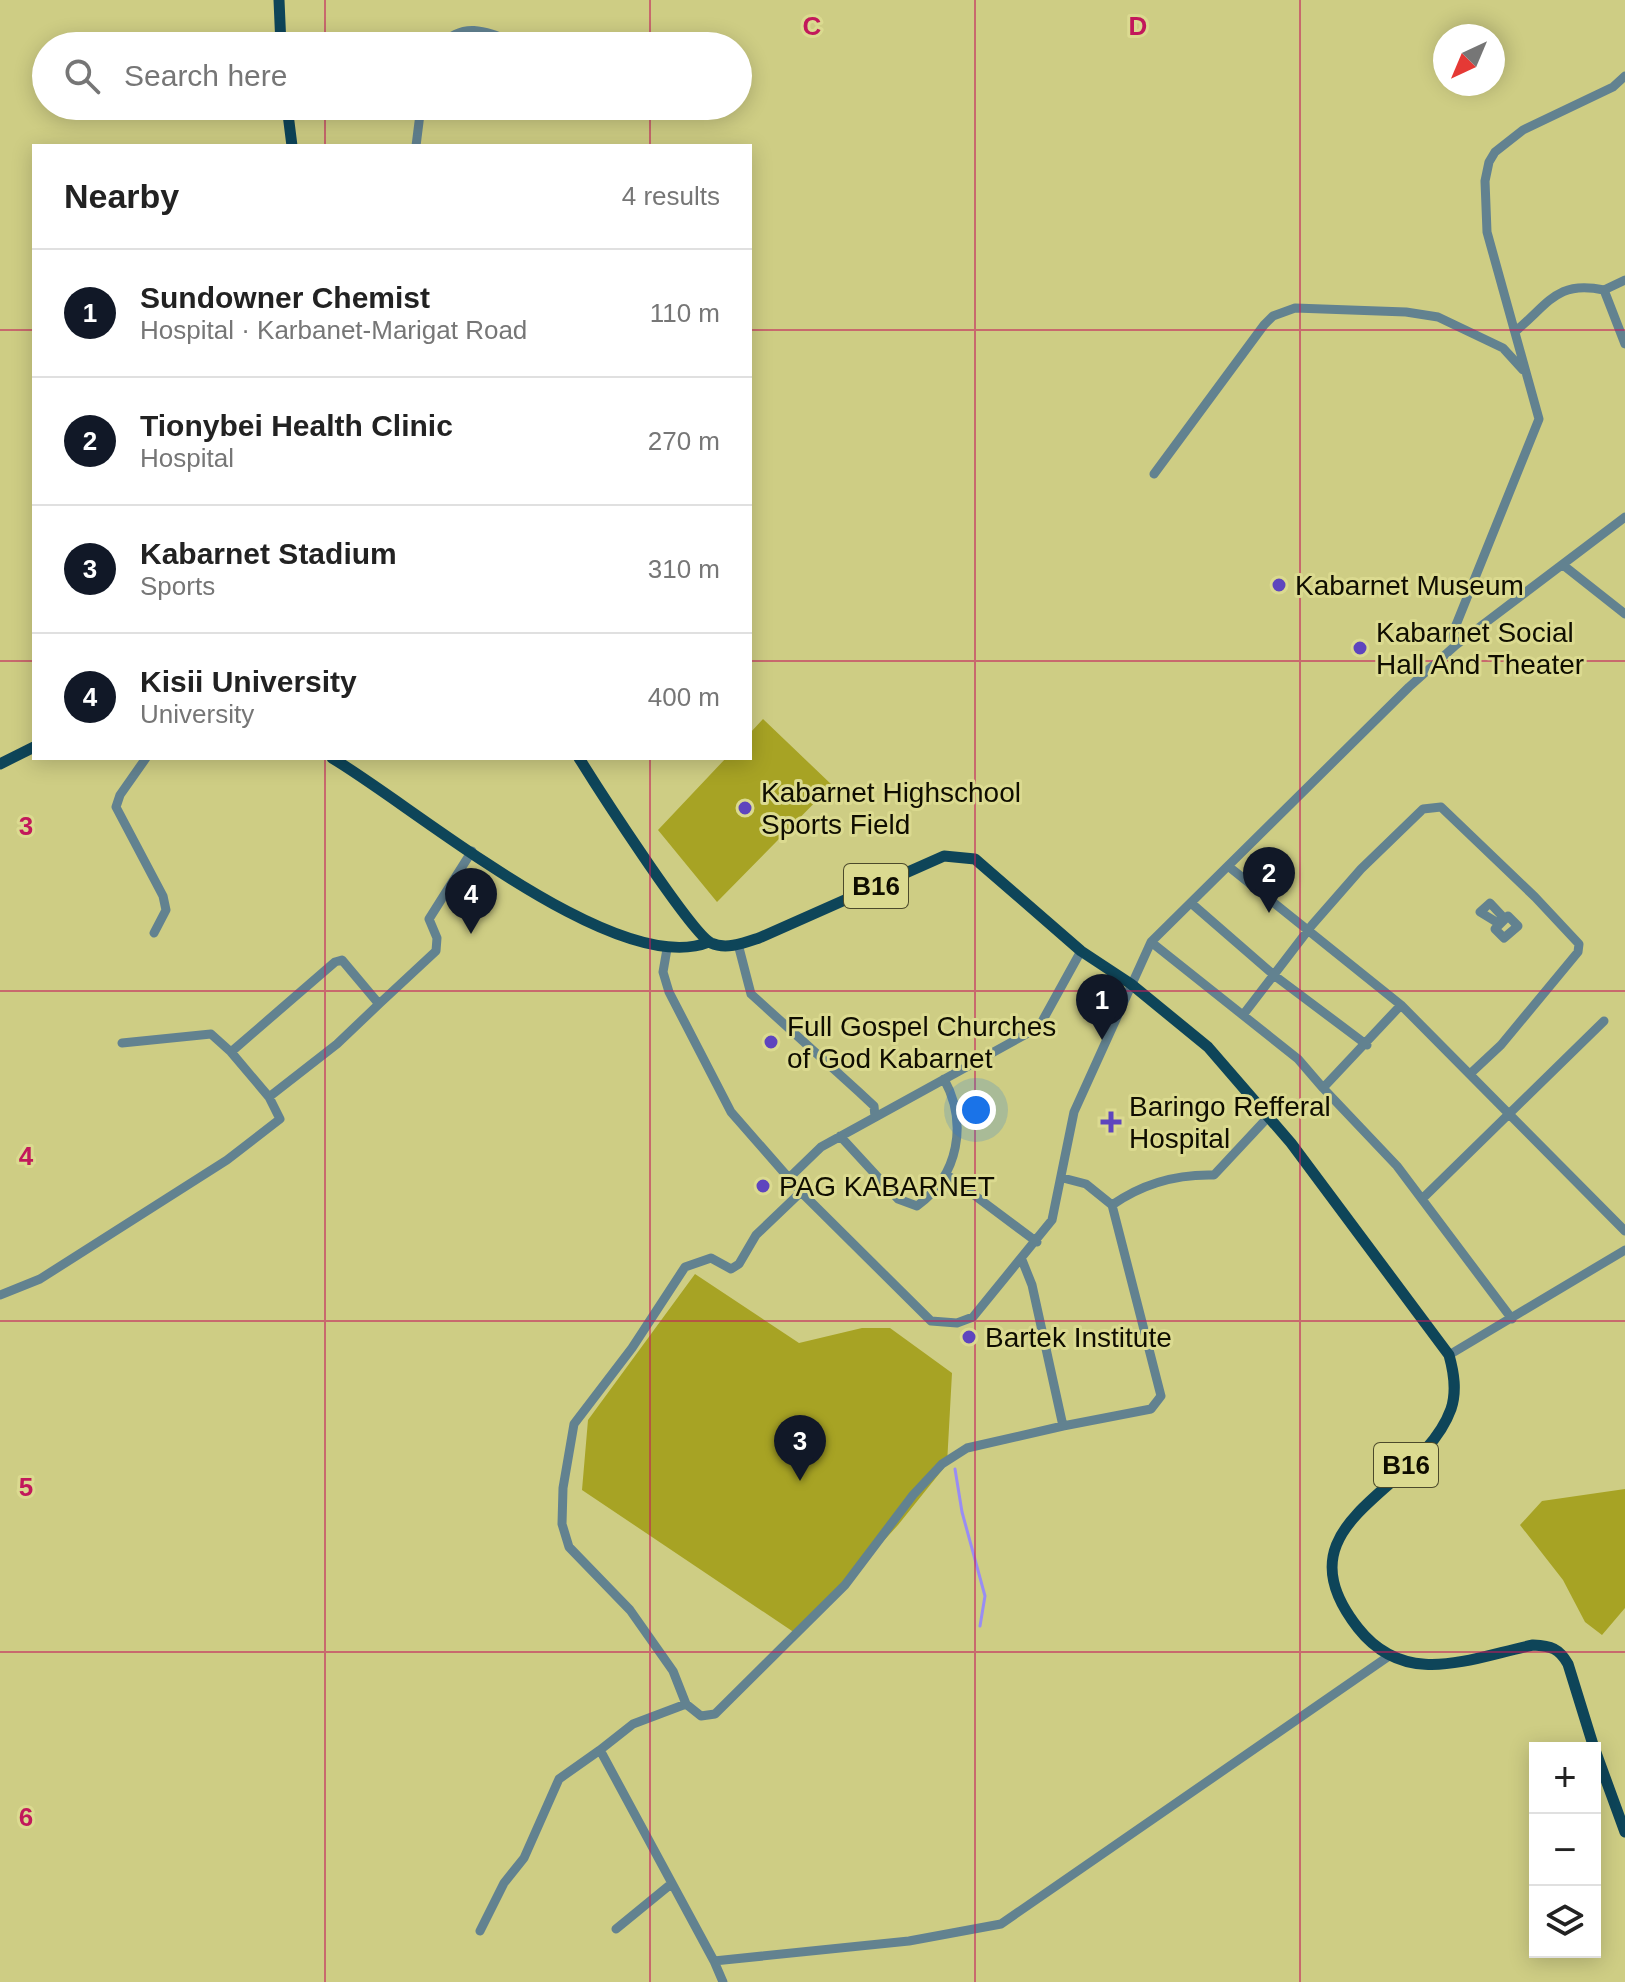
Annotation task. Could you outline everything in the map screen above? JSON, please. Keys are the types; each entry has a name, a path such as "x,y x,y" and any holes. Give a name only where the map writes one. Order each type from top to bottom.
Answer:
{"main road":[{"path":"279,0 280,32"},
{"path":"289,120 292,144"},
{"path":"0,764 32,748"},
{"path":"335,760 554,907 607,931 667,949 692,949 709,942 685,917 580,760"},
{"name":"B16","path":"709,942 738,944 944,856 959,855 975,859 1081,951 1131,984 1208,1047 1269,1116 1449,1355 1455,1378 1454,1395 1442,1427 1346,1527 1333,1549 1330,1569 1347,1613 1367,1639 1389,1656 1429,1667 1533,1645 1551,1646 1561,1652 1568,1664 1593,1742"},
{"name":"B16","path":"1601,1766 1625,1832"}],"street":[{"path":"456,32 466,29 476,32"},
{"path":"1456,645 1453,636 1456,625 1539,419 1517,330 1504,298 1487,232 1485,181 1489,162 1495,152 1523,130 1613,87 1625,76"},
{"path":"416,144 419,120"},
{"path":"1517,330 1567,287 1582,285 1604,290 1625,280"},
{"path":"1604,290 1625,344"},
{"path":"1154,474 1264,325 1283,310 1406,312 1438,317 1503,348 1525,372"},
{"path":"667,949 663,972 669,992 731,1112 801,1192 931,1321 957,1323 973,1317 1052,1220 1074,1112 1151,942 1409,687 1456,645 1625,517"},
{"path":"1563,565 1625,614"},
{"path":"145,760 120,795 116,807 129,837 163,896 166,910 154,933"},
{"path":"1243,1015 1330,903 1423,809 1441,807 1579,944 1578,952 1537,1003 1471,1073"},
{"path":"269,1097 337,1044 436,951 437,938 429,919 472,851"},
{"path":"1228,866 1401,1005 1625,1231"},
{"path":"1191,903 1275,976 1367,1045"},
{"path":"1151,942 1298,1059 1397,1166 1512,1319"},
{"path":"738,944 751,994 874,1106 875,1117"},
{"path":"790,1177 821,1147 1039,1027 1081,951"},
{"path":"231,1052 339,960 379,1004"},
{"path":"1323,1088 1367,1045 1401,1005"},
{"path":"1422,1199 1604,1021"},
{"path":"0,1295 40,1279 260,1136 280,1119 269,1097 231,1052 211,1034 122,1043"},
{"path":"840,1136 898,1199 911,1205 922,1202 946,1174 959,1130 954,1098 944,1079"},
{"path":"1112,1205 1127,1195 1171,1179 1214,1175 1269,1116"},
{"path":"946,1174 1037,1242"},
{"path":"801,1192 756,1235 739,1264 731,1269 711,1258 685,1267 632,1348 581,1413 569,1443 563,1488 564,1537 577,1557 630,1610 647,1632 673,1671 686,1704 701,1716 715,1714 845,1585 913,1495 942,1464 967,1448 1151,1409 1161,1396 1112,1205 1086,1184 1063,1178"},
{"path":"1449,1355 1625,1250"},
{"path":"1022,1260 1032,1285 1063,1426"},
{"path":"714,1961 909,1941 1001,1924 1389,1656"},
{"path":"480,1931 504,1883 524,1858 559,1779 633,1724 686,1704"},
{"path":"600,1750 723,1982"},
{"path":"616,1929 671,1884"}],"shaded area":[{"name":"Kabarnet Highschool Sports Field","path":"763,719 832,785 717,902 658,830 724,760 752,760 752,731"},
{"path":"695,1274 799,1343 862,1328 890,1328 952,1373 947,1464 898,1525 798,1635 582,1490 588,1420"},
{"path":"1625,1489 1625,1608 1602,1635 1585,1622 1563,1580 1520,1525 1542,1501"}],"waterway":[{"path":"955,1469 962,1512 985,1596 980,1626"}],"place":[{"name":"Kabarnet Museum","path":"1279,585"},
{"name":"Kabarnet Social Hall And Theater","path":"1360,648"},
{"name":"Kabarnet Highschool Sports Field","path":"745,808"},
{"name":"Tionybei Health Clinic","path":"1269,913"},
{"name":"Kisii University","path":"471,934"},
{"name":"Sundowner Chemist","path":"1102,1040"},
{"name":"Full Gospel Churches of God Kabarnet","path":"771,1042"},
{"name":"Baringo Refferal Hospital","path":"1111,1122"},
{"name":"PAG KABARNET","path":"763,1186"},
{"name":"Bartek Institute","path":"969,1337"},
{"name":"Kabarnet Stadium","path":"800,1481"}]}
